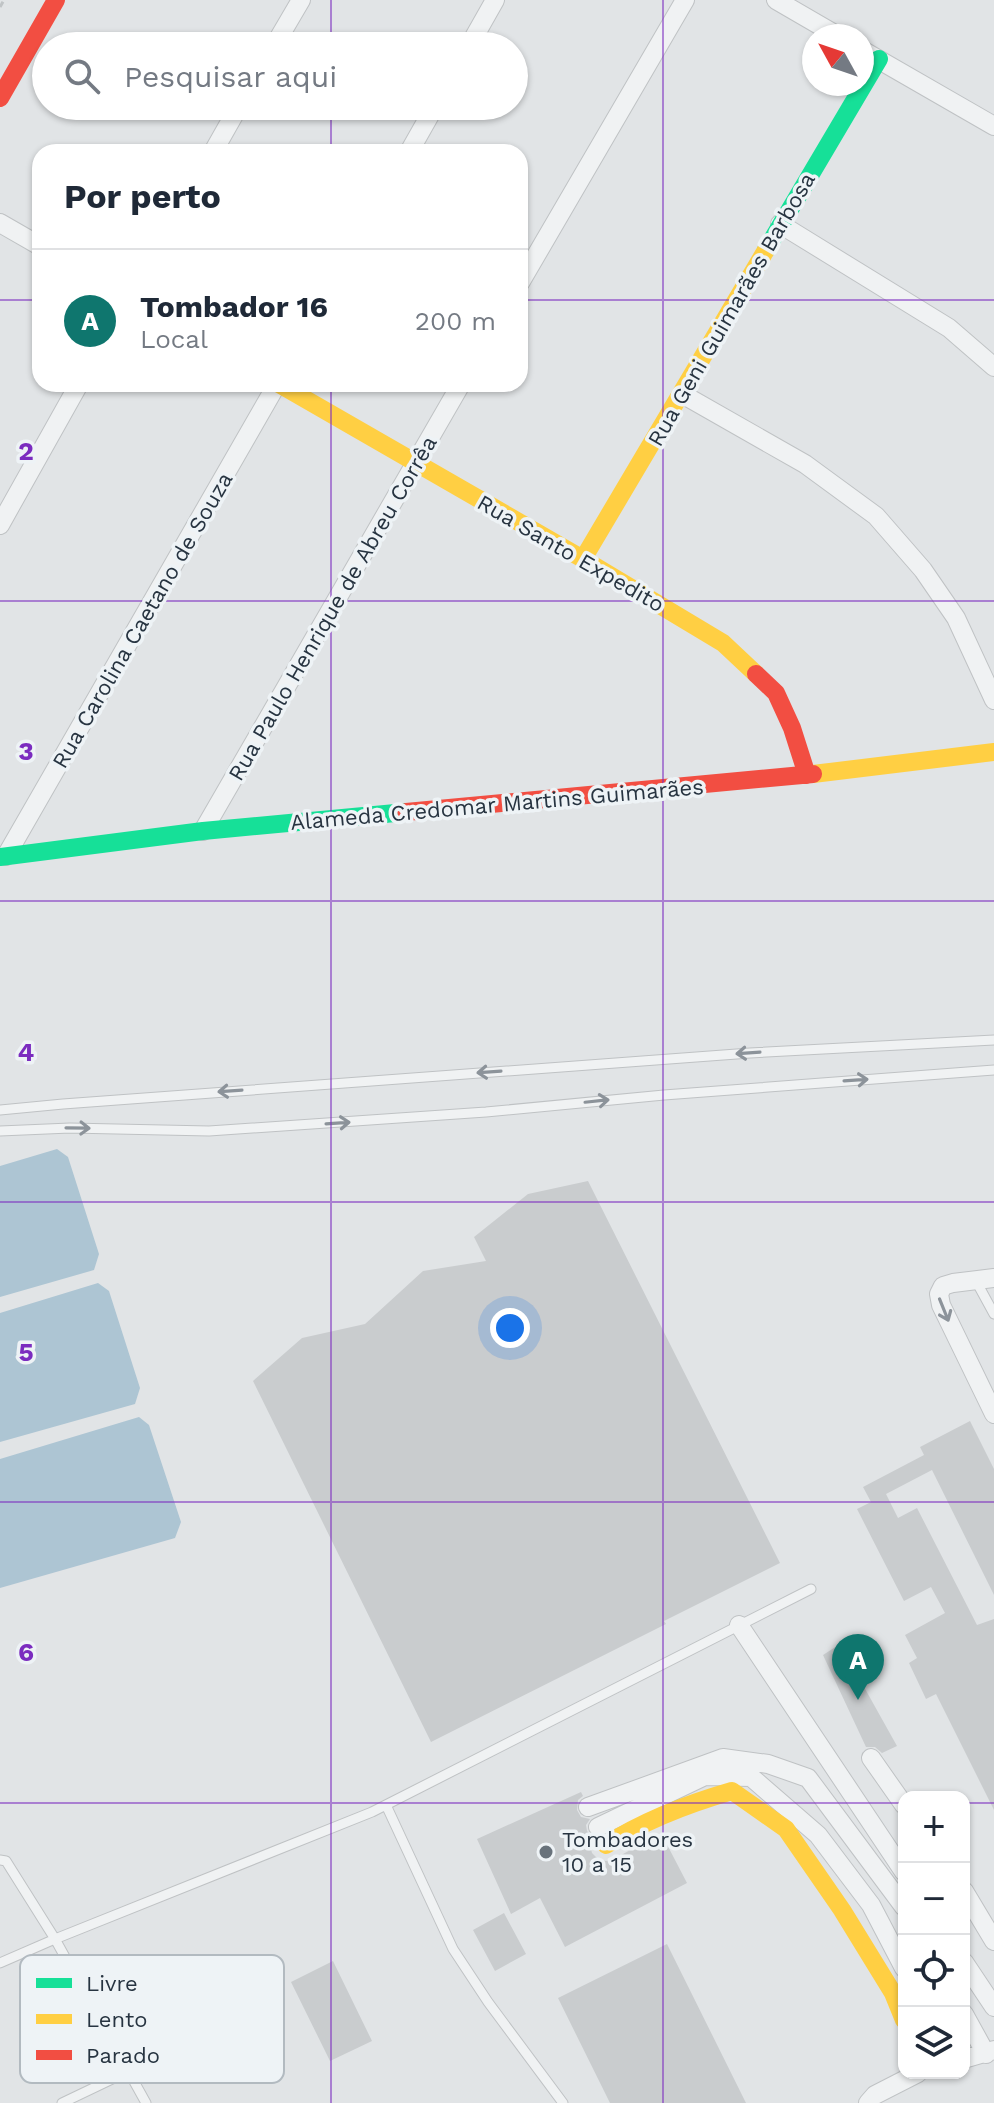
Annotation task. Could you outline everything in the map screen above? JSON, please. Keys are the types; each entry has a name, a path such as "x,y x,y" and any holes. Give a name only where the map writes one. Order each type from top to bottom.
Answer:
{"street":[{"path":"38,32 56,0"},
{"path":"282,32 301,0"},
{"path":"477,32 495,0"},
{"path":"528,269 685,0"},
{"path":"776,0 817,24"},
{"path":"0,98 32,42"},
{"path":"874,56 994,126"},
{"name":"Rua Geni Guimarães Barbosa","path":"583,559 879,59"},
{"path":"218,144 231,120"},
{"path":"414,144 427,120"},
{"path":"0,223 32,241"},
{"path":"780,224 949,328 994,367"},
{"path":"0,525 75,392"},
{"name":"Rua Carolina Caetano de Souza","path":"3,857 273,392"},
{"name":"Rua Santo Expedito","path":"292,392 723,643 776,693 792,728 807,775"},
{"name":"Rua Paulo Henrique de Abreu Corrêa","path":"203,831 456,392"},
{"path":"682,394 805,464 876,516 923,570 956,618 994,700"},
{"name":"Alameda Credomar Martins Guimarães","path":"3,857 203,831 807,775 994,752"},
{"path":"985,1280 943,1286 939,1294 941,1305 994,1414"},
{"path":"739,1625 898,1863"},
{"path":"588,1807 723,1758 768,1764 808,1778 898,1899"},
{"path":"871,1758 898,1796"},
{"path":"598,1827 705,1776 751,1777 818,1835 871,1905 898,1957"},
{"path":"606,1845 629,1829 732,1791 786,1829 842,1910 899,2007"},
{"path":"970,1901 994,1941"},
{"path":"970,1971 994,2007"},
{"path":"970,2023 990,2052 970,2057"},
{"path":"868,2103 875,2095 906,2079"}],"lane":[{"path":"0,1110 750,1053 994,1040"},
{"path":"0,1131 70,1128 209,1131 486,1112 994,1070"},
{"path":"985,1280 994,1314"},
{"path":"0,1963 372,1812 811,1589"},
{"path":"386,1805 453,1949 563,2103"},
{"path":"0,1860 6,1861 64,1955"},
{"path":"62,2103 104,2083"},
{"path":"135,2083 146,2103"}],"path":[{"path":"0,7 4,0"}],"water":[{"path":"57,1149 68,1157 99,1254 94,1270 0,1297 0,1166"},
{"path":"98,1283 109,1291 140,1388 135,1404 0,1442 0,1313"},
{"path":"139,1417 149,1425 181,1522 175,1538 0,1588 0,1459"}],"building":[{"path":"588,1181 780,1563 431,1742 253,1381 302,1338 365,1324 423,1271 486,1261 474,1237 528,1194"},
{"path":"970,1421 994,1469 994,1595 932,1470 886,1494 898,1518 917,1508 977,1625 994,1619 994,1810 936,1694 926,1699 909,1663 917,1658 905,1635 945,1613 931,1587 904,1601 857,1509 871,1502 863,1487 924,1455 920,1447"},
{"path":"840,1644 897,1746 882,1753 875,1747 866,1747 823,1655"},
{"path":"581,1792 583,1796 578,1800 577,1810 581,1817 590,1819 586,1825 587,1831 592,1837 592,1853 598,1859 614,1859 661,1833 687,1883 565,1947 540,1898 511,1914 477,1839"},
{"path":"504,1913 526,1954 495,1971 473,1930"},
{"path":"667,1944 746,2103 610,2103 558,1998"},
{"path":"333,1961 372,2041 330,2061 291,1982"}],"traffic: fast":[{"path":"766,250 879,59"},
{"path":"0,857 203,831 406,812"}],"traffic: slow":[{"path":"583,559 766,250"},
{"path":"293,392 723,643 756,674"},
{"path":"813,774 994,752"},
{"path":"606,1845 667,1814 732,1791 786,1829 842,1910 899,2007"}],"traffic: jam":[{"path":"38,32 56,0"},
{"path":"0,98 32,42"},
{"path":"756,674 776,693 792,728 807,775"},
{"path":"406,812 813,774"}],"place":[{"name":"Tombador 16","path":"858,1700"},
{"name":"Tombadores 10 a 15","path":"546,1852"}]}
